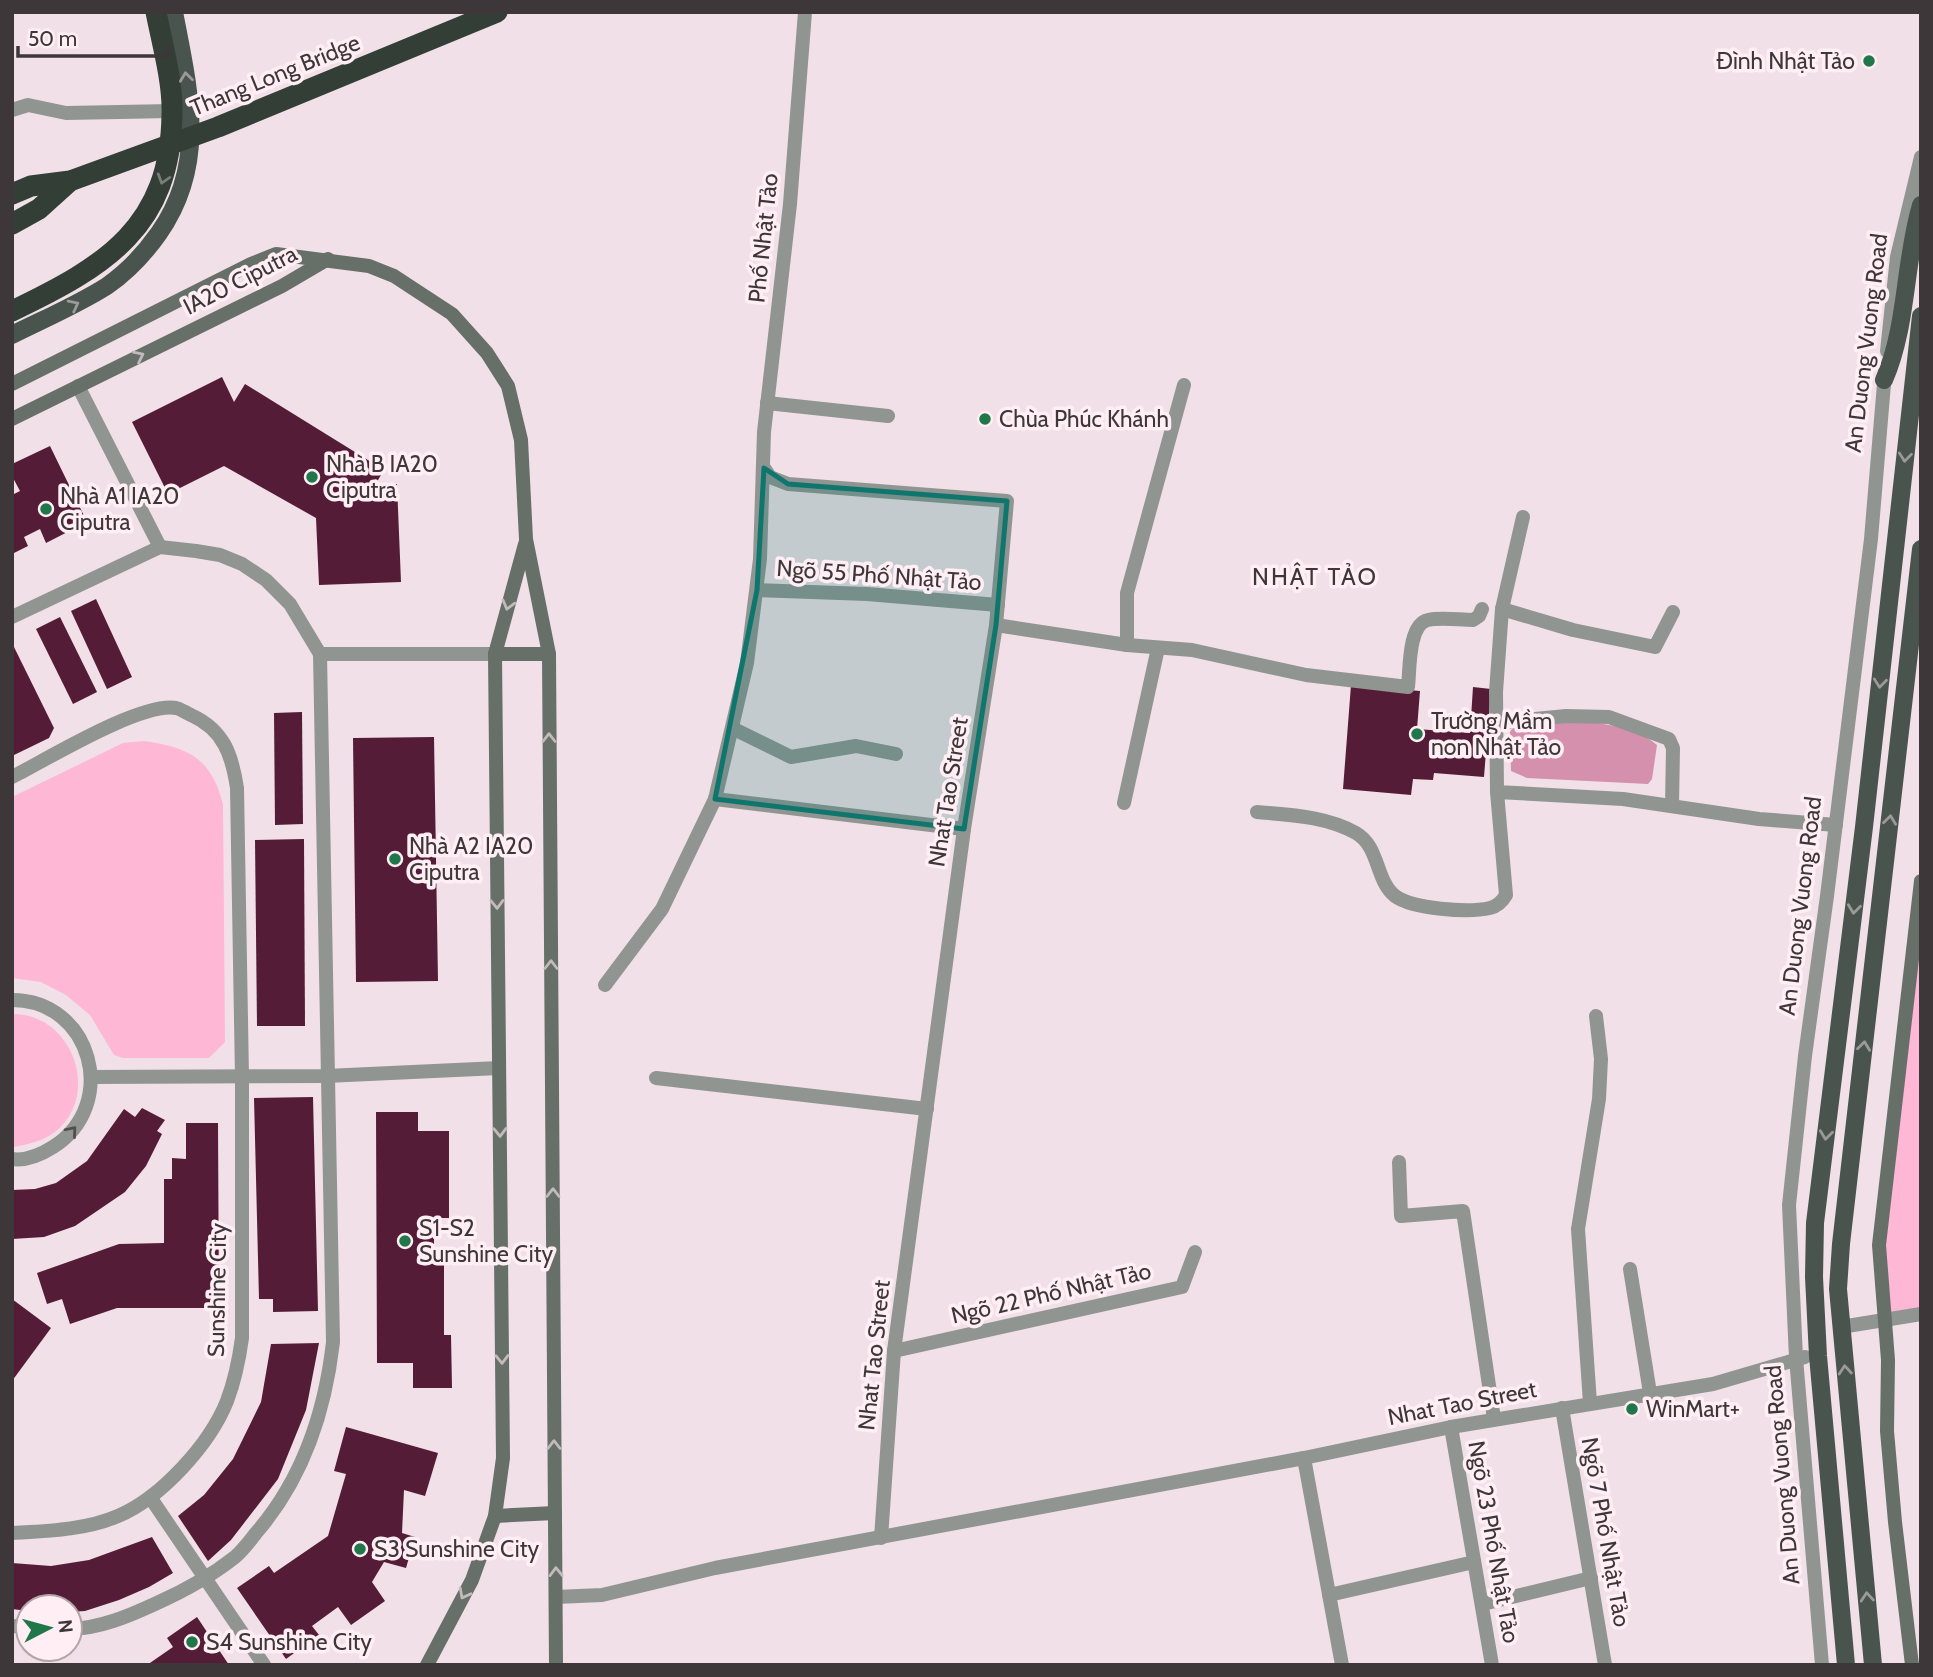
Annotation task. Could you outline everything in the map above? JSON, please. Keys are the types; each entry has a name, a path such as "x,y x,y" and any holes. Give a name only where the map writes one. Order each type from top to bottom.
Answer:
{"highway":[{"path":"12,311 85,272 122,245 145,219 159,192 167,164 172,111 156,12"},
{"name":"Thang Long Bridge","path":"12,194 31,186 70,180 218,127 497,12"},
{"name":"Thang Long Bridge","path":"12,224 39,209 70,180"}],"main road":[{"path":"12,335 80,302 109,284 151,245 170,217 183,189 190,159 191,118 174,12"},
{"path":"1884,380 1897,345 1906,275 1921,205"},
{"name":"An Duong Vuong Road","path":"1846,1665 1818,1356 1814,1277 1815,1223 1862,841 1921,316"},
{"path":"1873,1665 1839,1289 1841,1244 1921,549"}],"street":[{"name":"Phố Nhật Tảo","path":"605,985 662,909 715,799 734,729 757,590 767,403 790,204 805,12"},
{"path":"12,110 28,105 66,113 172,111"},
{"name":"An Duong Vuong Road","path":"1822,1665 1796,1358 1788,1205 1871,539 1897,257 1921,157"},
{"name":"IA20 Ciputra","path":"12,384 276,254 328,260"},
{"path":"328,260 369,266 394,275 452,314 487,353 509,386 521,440 526,539 549,654 556,1665"},
{"name":"IA20 Ciputra","path":"12,419 282,286 328,260"},
{"path":"1127,645 1127,593 1184,385"},
{"path":"78,386 160,547"},
{"path":"767,403 888,416"},
{"name":"Nhat Tao Street","path":"764,468 770,477 788,484 1007,501 996,625 964,830 894,1352 881,1538 1494,1419 1713,1384 1796,1358"},
{"path":"1257,812 1329,822 1359,834 1370,846 1385,883 1394,895 1411,904 1440,908 1492,908 1501,903 1506,895 1497,792 1496,692 1502,609 1523,517"},
{"path":"427,1665 472,1580 495,1516 503,1458 495,654 526,539"},
{"path":"12,617 160,547 220,555 242,564 266,580 290,604 320,654 333,1342 329,1379 314,1432 296,1476 272,1515 237,1555 205,1578 128,1616 84,1628"},
{"name":"Ngõ 55 Phố Nhật Tảo","path":"757,590 867,594 998,605"},
{"path":"996,625 1127,645 1192,650 1306,675 1408,687 1414,632 1419,624 1428,620 1474,620 1482,609"},
{"path":"1502,609 1573,630 1655,647 1673,612"},
{"path":"1124,803 1158,648"},
{"path":"320,654 549,654"},
{"name":"Sunshine City","path":"12,777 118,722 143,713 175,708 204,721 219,735 233,760 237,788 242,1077 242,1338 237,1370 226,1403 207,1436 178,1472 150,1497 118,1516 96,1522 50,1531 12,1533"},
{"path":"1495,723 1566,716 1609,717 1669,739 1673,748 1672,806"},
{"path":"734,729 791,757 856,746 896,754"},
{"path":"1497,792 1623,799 1759,819 1836,825"},
{"path":"715,799 964,830"},
{"path":"1912,1665 1887,1431 1888,1360 1880,1245 1921,881"},
{"path":"12,1000 25,1000 49,1008 70,1023 84,1045 91,1069 90,1095 82,1119 66,1139 44,1153 12,1159"},
{"path":"1590,1403 1578,1229 1599,1099 1601,1059 1596,1016"},
{"path":"91,1077 326,1076 499,1068"},
{"path":"656,1078 927,1109"},
{"path":"1399,1162 1401,1216 1463,1211 1494,1419"},
{"name":"Ngõ 22 Phố Nhật Tảo","path":"894,1352 1182,1287 1195,1252"},
{"path":"1630,1269 1650,1393"},
{"path":"1841,1327 1921,1314"},
{"path":"1796,1358 1818,1356"},
{"name":"Ngõ 7 Phố Nhật Tảo","path":"1562,1408 1605,1665"},
{"name":"Ngõ 23 Phố Nhật Tảo","path":"1451,1427 1492,1665"},
{"path":"1304,1458 1342,1665"},
{"path":"150,1497 264,1665"},
{"path":"495,1516 555,1513"},
{"path":"556,1597 602,1595 715,1568 881,1538"},
{"path":"1329,1595 1474,1562"},
{"path":"1483,1604 1591,1578"}],"highlighted area":[{"path":"764,468 788,484 1007,501 996,625 964,829 715,799 757,590"}],"shaded area":[{"path":"1569,720 1615,726 1648,738 1657,745 1652,779 1648,784 1527,778 1511,771 1510,732 1514,726"},
{"path":"144,741 174,747 196,758 212,776 223,805 225,1042 209,1058 123,1058 114,1055 90,1015 66,995 41,982 12,978 12,797 123,743"},
{"path":"1921,885 1921,1315 1886,1319 1879,1245"},
{"path":"12,1014 33,1017 51,1027 74,1058 78,1078 77,1097 69,1116 55,1132 41,1140 14,1147 12,1146"}],"building":[{"name":"Nhà B IA20 Ciputra","path":"222,377 234,402 245,384 384,470 375,485 397,484 401,582 319,585 316,518 224,466 168,494 132,422"},
{"name":"Nhà A1 IA20 Ciputra","path":"50,446 87,522 46,543 40,529 24,537 28,546 12,554 12,495 20,491 12,476 12,464"},
{"path":"96,599 132,677 107,689 71,611"},
{"path":"60,617 97,692 73,704 36,629"},
{"path":"12,643 54,728 49,738 12,756"},
{"path":"1351,685 1420,691 1417,729 1470,733 1473,687 1491,689 1484,777 1434,773 1433,780 1413,779 1411,795 1343,789"},
{"path":"302,712 303,824 275,825 274,713"},
{"name":"Nhà A2 IA20 Ciputra","path":"434,737 438,981 356,982 353,738"},
{"path":"304,839 305,1026 257,1026 255,840"},
{"path":"313,1097 318,1311 273,1312 273,1299 259,1299 254,1098"},
{"path":"142,1108 165,1120 157,1131 162,1134 146,1166 125,1192 75,1226 44,1237 12,1239 12,1190 35,1189 56,1183 87,1161 124,1109 135,1117"},
{"name":"S1-S2 Sunshine City","path":"376,1112 418,1112 418,1131 449,1131 449,1218 434,1218 434,1265 444,1265 444,1335 451,1335 452,1388 413,1388 413,1363 377,1363"},
{"path":"186,1123 218,1123 219,1308 117,1308 70,1324 62,1299 47,1304 37,1273 119,1244 164,1243 164,1179 172,1179 172,1158 186,1159"},
{"path":"12,1299 51,1328 12,1381"},
{"path":"319,1343 306,1410 278,1479 231,1540 208,1561 178,1516 204,1495 233,1459 261,1402 271,1344"},
{"name":"S3 Sunshine City","path":"346,1427 438,1453 425,1496 404,1490 402,1533 415,1537 406,1568 384,1562 372,1582 385,1601 351,1625 338,1607 312,1626 319,1635 286,1659 237,1588 269,1566 274,1573 328,1536 346,1474 334,1471"},
{"path":"152,1537 173,1573 119,1600 85,1611 84,1593 14,1593 12,1609 12,1563 51,1566 89,1560"},
{"name":"S4 Sunshine City","path":"197,1617 229,1665 147,1665 173,1647 167,1638"}],"place":[{"name":"Đình Nhật Tảo","path":"1869,61"},
{"name":"Chùa Phúc Khánh","path":"985,419"},
{"name":"Nhà B IA20 Ciputra","path":"312,477"},
{"name":"Nhà A1 IA20 Ciputra","path":"46,509"},
{"name":"Trường Mầm non Nhật Tảo","path":"1417,734"},
{"name":"Nhà A2 IA20 Ciputra","path":"395,859"},
{"name":"S1-S2 Sunshine City","path":"405,1241"},
{"name":"WinMart+","path":"1632,1409"},
{"name":"S3 Sunshine City","path":"360,1549"},
{"name":"S4 Sunshine City","path":"192,1642"}],"district":[{"name":"NHẬT TẢO","path":"1315,576"}]}
